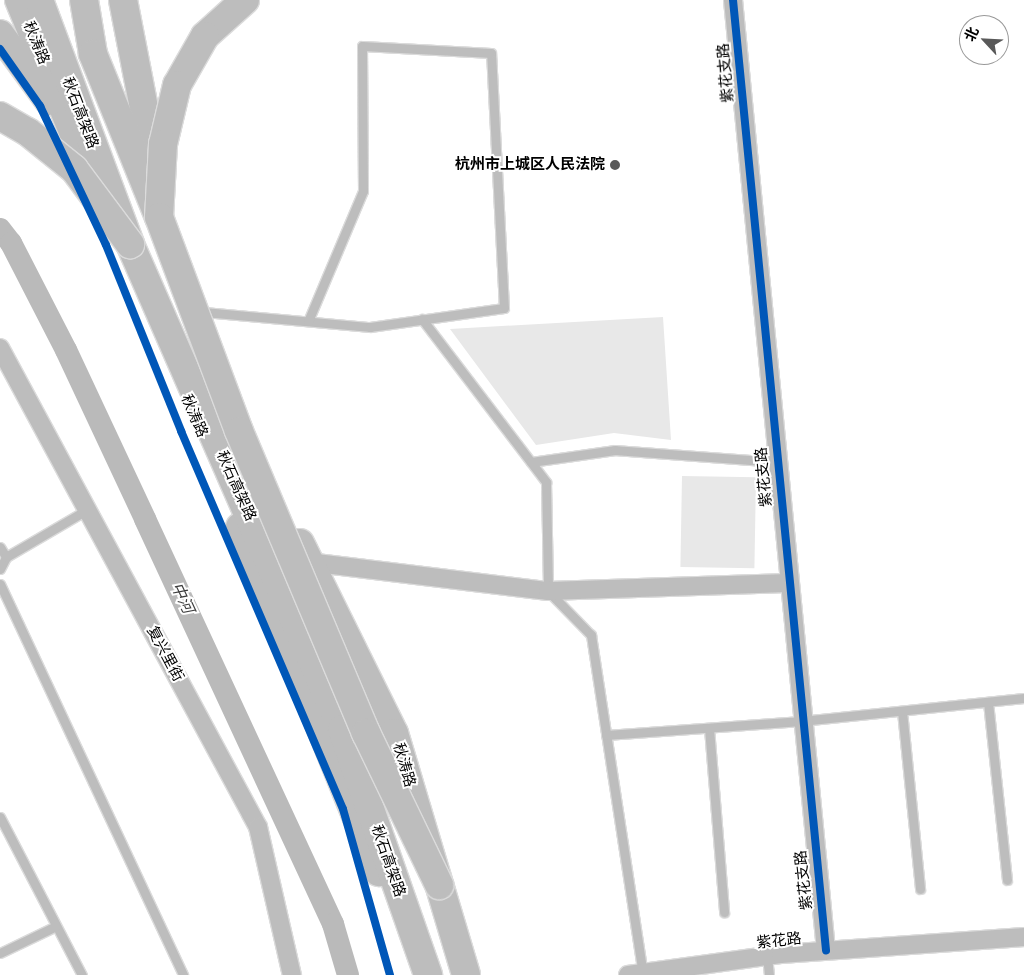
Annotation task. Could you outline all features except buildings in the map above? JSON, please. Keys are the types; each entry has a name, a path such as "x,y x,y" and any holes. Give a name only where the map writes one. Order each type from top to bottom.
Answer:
{"main road":[{"name":"秋涛路","path":"18,0 218,474 388,893 413,975"},
{"name":"秋石高架路","path":"39,0 130,244 342,728 428,975"},
{"path":"76,0 93,54"},
{"name":"秋石高架路","path":"84,0 93,54 159,217 239,431 366,734 439,885"},
{"name":"秋涛路","path":"123,0 165,219 308,562 394,733 466,975"},
{"path":"159,217 163,144 177,85 204,36 245,0"},
{"path":"0,34 74,135"},
{"path":"0,116 28,132 74,170 130,244"}],"street":[{"name":"紫花支路","path":"733,0 801,721 826,950"},
{"name":"复兴里街","path":"0,348 258,827 292,975"},
{"path":"308,562 548,592 788,583"},
{"name":"紫花路","path":"635,974 826,950 1024,937"}],"lane":[{"path":"204,312 370,327 504,308 491,53 362,46 364,191 308,321"},
{"path":"422,319 546,482 548,592 591,635 606,735 635,974"},
{"path":"531,462 615,450 777,462"},
{"path":"0,570 6,557 88,509"},
{"path":"0,547 6,557"},
{"path":"0,584 182,975"},
{"path":"606,735 801,721 1024,698"},
{"path":"988,702 1007,880"},
{"path":"902,711 920,889"},
{"path":"709,728 724,912"},
{"path":"0,817 82,975"},
{"path":"0,953 56,926"},
{"path":"767,956 768,975"}],"shaded area":[{"path":"663,317 671,440 614,433 536,445 450,329"},
{"path":"682,476 756,477 754,568 680,567"}],"waterway":[{"name":"中河","path":"0,229 11,243 66,350 145,519 333,924 348,975"}],"cycle path":[{"path":"733,0 826,950"},
{"path":"0,49 40,106 106,245 181,431 343,809 390,975"}],"place":[{"name":"杭州市上城区人民法院","path":"615,165"}]}
